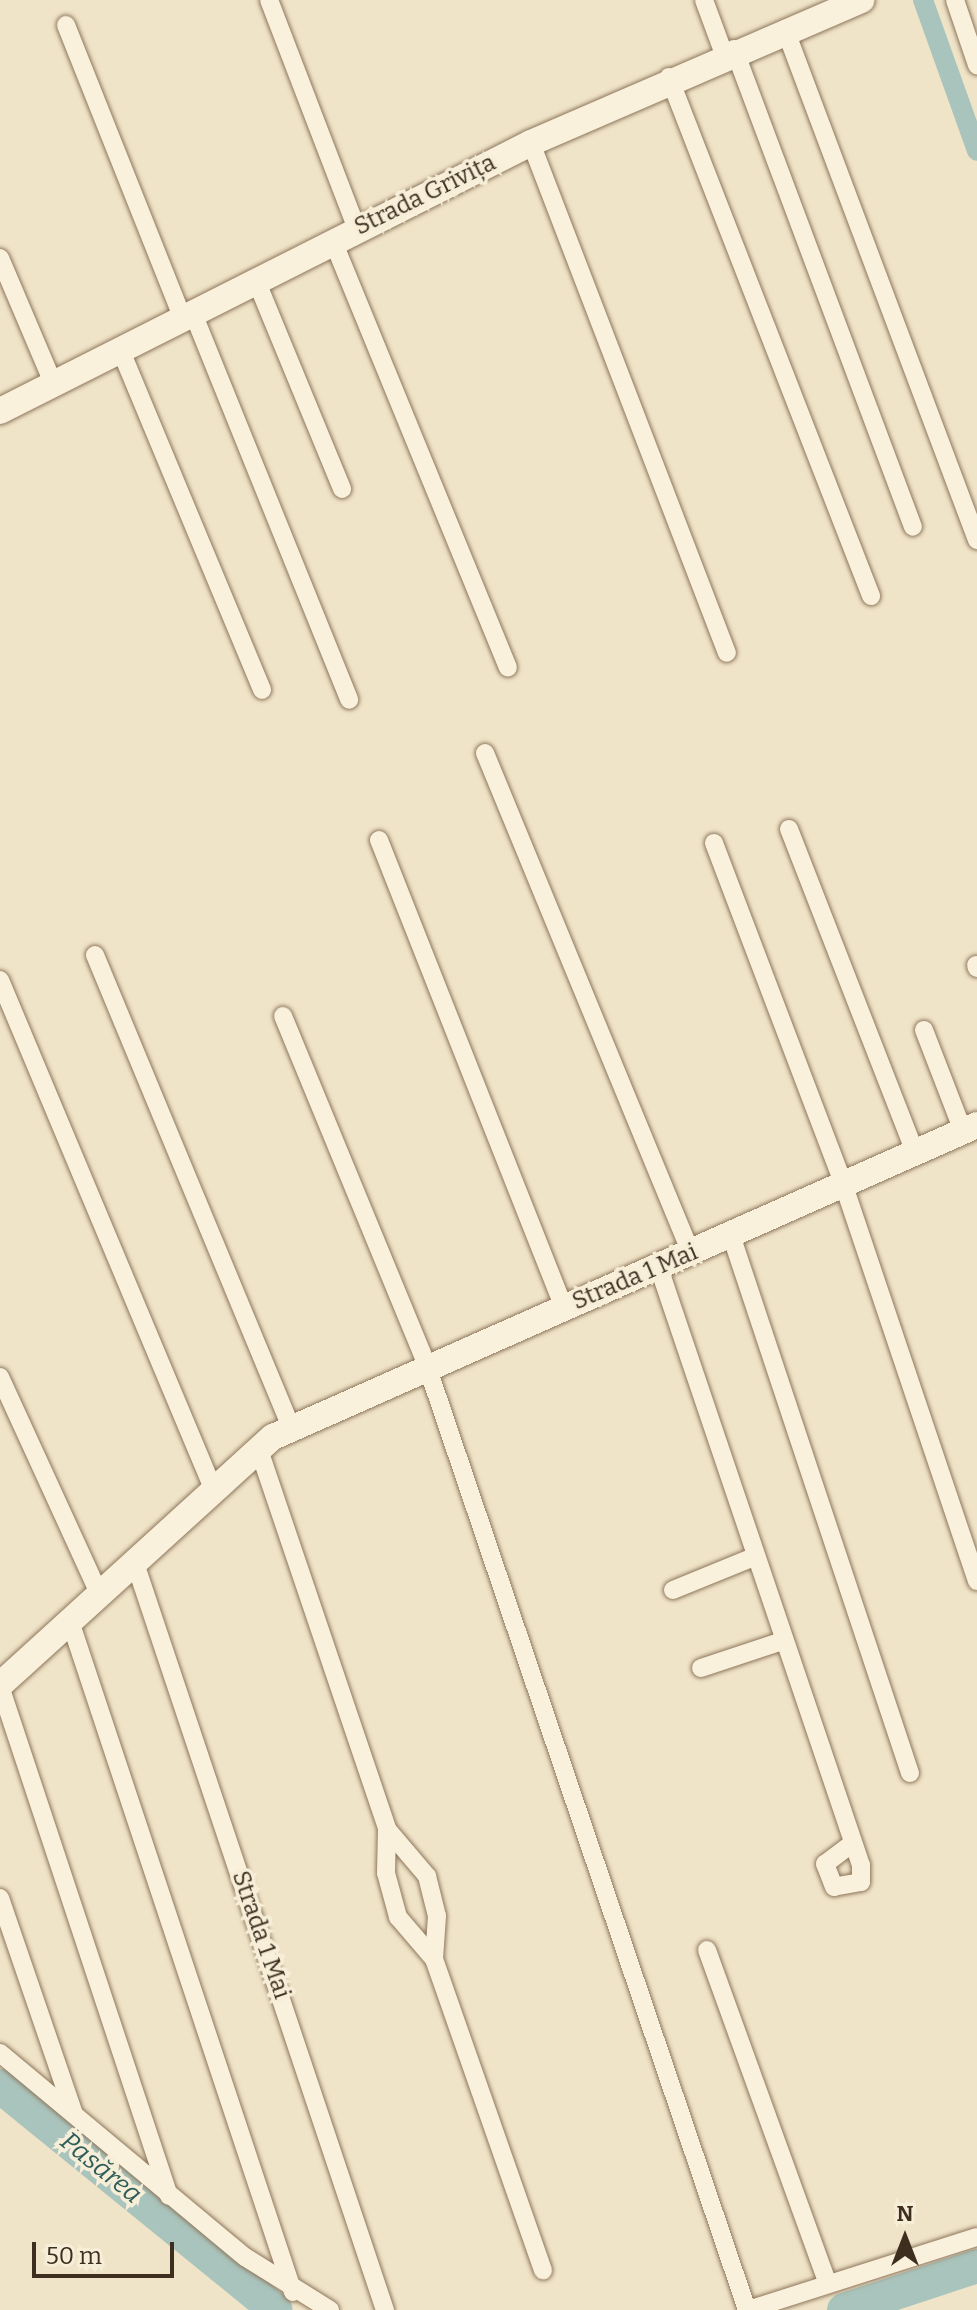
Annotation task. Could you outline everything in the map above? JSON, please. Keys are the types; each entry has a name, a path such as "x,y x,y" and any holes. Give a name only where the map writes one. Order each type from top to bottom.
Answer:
{"street":[{"path":"269,0 357,229"},
{"path":"704,0 729,52 913,527"},
{"name":"Strada Grivița","path":"0,411 357,229 669,77 861,0"},
{"path":"955,0 977,65"},
{"path":"66,25 349,700"},
{"path":"785,29 977,540"},
{"path":"669,77 871,596"},
{"path":"531,143 727,653"},
{"path":"333,241 508,667"},
{"path":"0,258 54,385"},
{"path":"256,280 342,489"},
{"path":"121,351 262,690"},
{"path":"485,753 691,1253"},
{"path":"789,829 916,1154"},
{"path":"379,840 564,1308"},
{"path":"714,843 844,1186 977,1581"},
{"path":"95,955 291,1427"},
{"path":"0,980 212,1486"},
{"path":"283,1016 427,1366 748,2310 977,2237"},
{"path":"924,1030 970,1128"},
{"name":"Strada 1 Mai","path":"0,1685 212,1486 258,1447 291,1427 659,1268 970,1128"},
{"path":"731,1235 910,1773"},
{"path":"659,1268 782,1641 853,1843"},
{"path":"0,1377 99,1593"},
{"path":"258,1447 387,1829 386,1873 398,1917 434,1959 543,2271"},
{"path":"673,1590 754,1557"},
{"name":"Strada 1 Mai","path":"134,1560 385,2310"},
{"path":"70,1621 293,2292"},
{"path":"701,1668 782,1641"},
{"path":"0,1685 169,2196"},
{"path":"387,1829 427,1876 437,1916 434,1959"},
{"path":"0,1898 75,2116"},
{"path":"707,1950 828,2284"},
{"path":"0,2053 169,2196 293,2292 330,2310"}],"waterway":[{"path":"923,0 977,151"},
{"name":"Pasărea","path":"0,2086 276,2310"},
{"name":"Pasărea","path":"844,2310 977,2266"}]}
